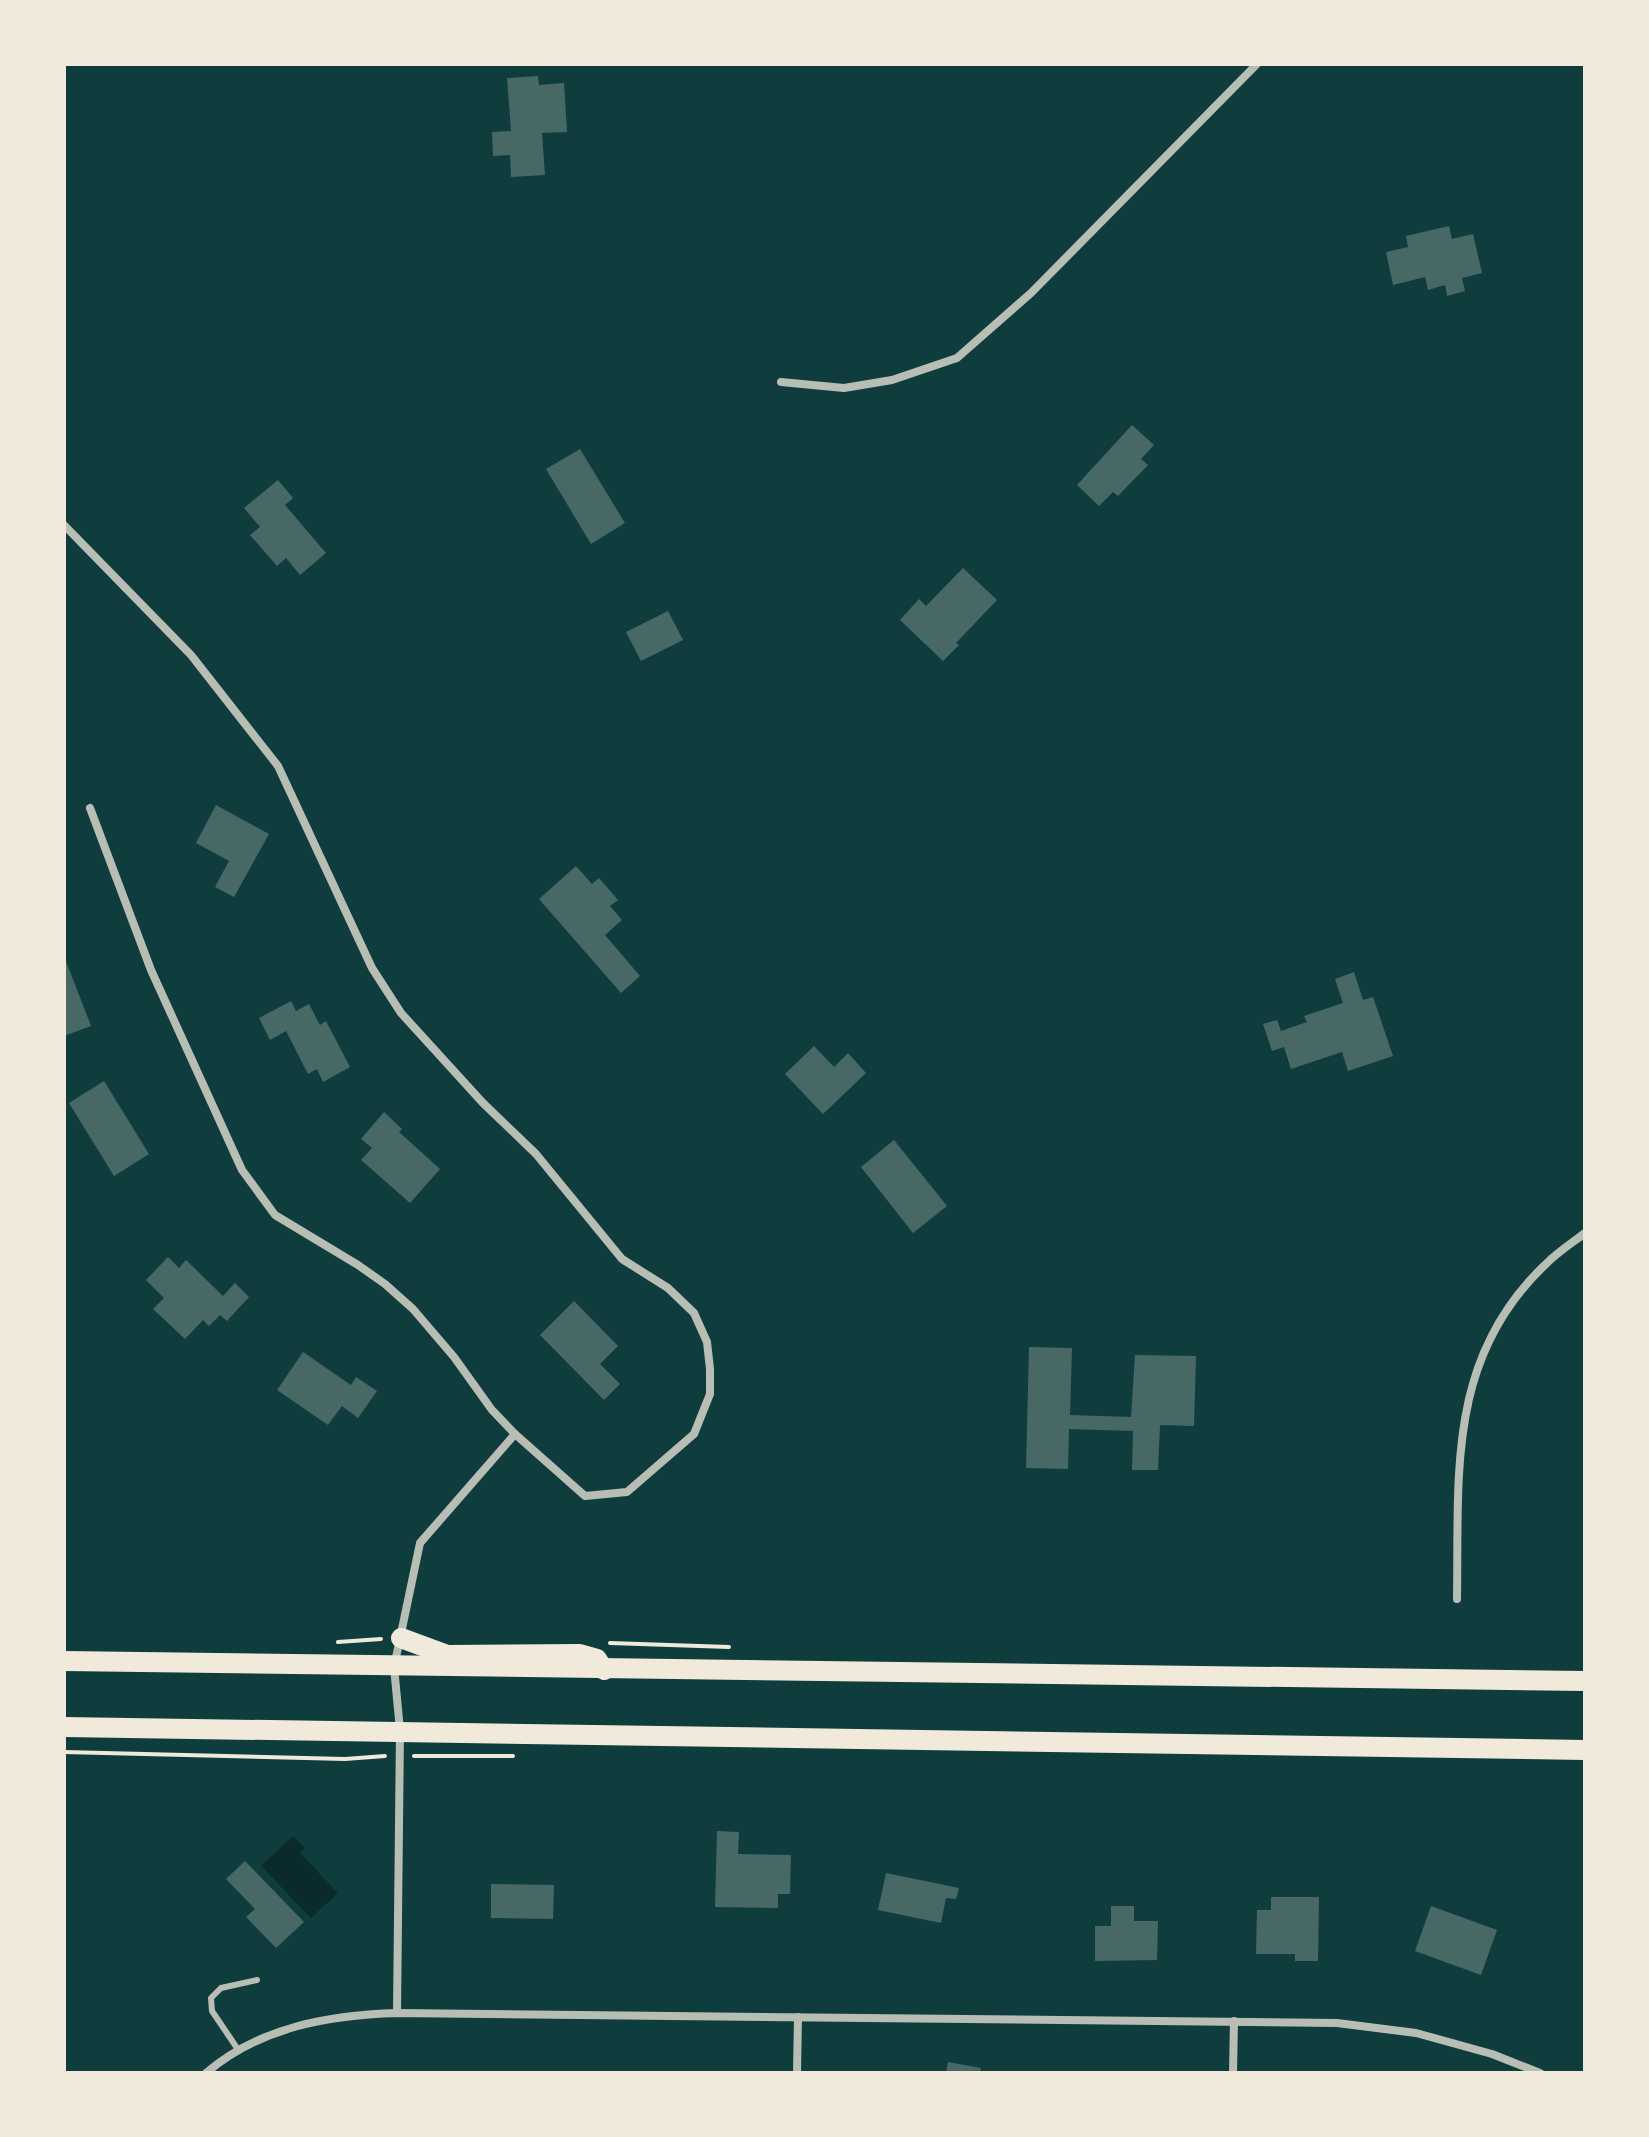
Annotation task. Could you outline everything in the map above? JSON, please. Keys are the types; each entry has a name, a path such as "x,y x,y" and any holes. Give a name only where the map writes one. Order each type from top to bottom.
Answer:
{"highway":[{"path":"401,1638 447,1655 579,1654 597,1659 604,1670"},
{"path":"64,1661 1585,1681"},
{"path":"64,1727 1585,1750"}],"street":[{"path":"781,382 844,388 892,380 957,358 1031,293 1257,64"},
{"path":"64,525 191,655 278,766 372,968 401,1013 483,1103 536,1154 622,1259 668,1288 694,1313 707,1342 710,1369 710,1394 694,1434 627,1492 585,1496 492,1410 454,1357 413,1309 358,1265 275,1215 242,1170 151,970 90,808"},
{"path":"1457,1599 1459,1458 1464,1415 1476,1372 1493,1332 1517,1296 1546,1263 1585,1233"},
{"path":"397,2013 400,1730 394,1667 420,1543 515,1434"},
{"path":"206,2073 256,2041 301,2023 349,2014 397,2013 1337,2023 1416,2033 1492,2054 1540,2073"},
{"path":"797,2073 798,2017"},
{"path":"1233,2073 1234,2021"}],"lane":[{"path":"239,2051 212,2011 211,1998 221,1988 257,1980"}],"water":[{"path":"293,1836 305,1848 300,1853 338,1893 311,1918 261,1866"}],"building":[{"path":"538,76 539,85 564,83 567,132 542,133 545,175 511,177 510,155 493,156 492,132 511,131 507,78"},
{"path":"1449,226 1452,239 1473,234 1482,273 1462,278 1465,291 1447,296 1445,285 1428,290 1425,277 1393,285 1386,252 1408,247 1406,236"},
{"path":"1132,425 1154,445 1141,459 1148,465 1118,496 1113,492 1099,506 1077,485"},
{"path":"580,449 625,523 591,544 546,469"},
{"path":"278,480 293,498 285,505 326,553 300,575 286,558 277,566 250,535 260,527 244,508"},
{"path":"963,568 997,600 943,661 900,620 919,599 926,606"},
{"path":"668,611 683,640 641,661 626,632"},
{"path":"216,805 269,834 234,897 215,887 229,861 196,843"},
{"path":"576,866 592,884 599,878 618,900 610,906 622,920 605,935 640,976 621,993 539,899"},
{"path":"64,956 91,1026 64,1036"},
{"path":"1354,972 1363,1000 1373,997 1393,1056 1348,1071 1342,1052 1291,1069 1284,1047 1272,1051 1263,1024 1277,1020 1281,1031 1307,1022 1304,1016 1343,1003 1335,979"},
{"path":"291,1001 296,1011 309,1004 320,1025 326,1021 350,1067 323,1082 317,1069 308,1074 286,1031 270,1040 259,1018"},
{"path":"814,1046 834,1067 848,1053 866,1073 823,1114 785,1074"},
{"path":"104,1081 149,1154 114,1176 69,1103"},
{"path":"384,1112 402,1129 399,1132 440,1169 410,1203 361,1160 372,1148 361,1139"},
{"path":"894,1140 947,1206 913,1233 861,1167"},
{"path":"168,1257 179,1268 186,1260 223,1296 235,1283 249,1297 227,1321 220,1315 209,1326 203,1320 185,1339 153,1309 164,1298 146,1280"},
{"path":"574,1301 618,1346 600,1364 620,1384 604,1400 540,1335"},
{"path":"1029,1347 1072,1348 1070,1415 1131,1417 1135,1355 1196,1356 1194,1426 1160,1425 1158,1470 1132,1470 1133,1431 1069,1429 1068,1469 1026,1468"},
{"path":"303,1352 351,1385 356,1377 377,1391 358,1418 342,1406 328,1425 277,1390"},
{"path":"717,1831 739,1832 738,1854 791,1855 790,1894 778,1894 778,1908 715,1907"},
{"path":"245,1861 304,1922 276,1948 246,1917 255,1909 226,1879"},
{"path":"886,1873 959,1888 956,1899 946,1898 941,1923 878,1910"},
{"path":"491,1884 554,1885 553,1919 491,1918"},
{"path":"1271,1897 1319,1897 1318,1961 1295,1961 1295,1954 1256,1954 1257,1910 1271,1910"},
{"path":"1111,1906 1134,1906 1134,1921 1158,1921 1157,1960 1095,1961 1095,1926 1111,1926"},
{"path":"1431,1906 1497,1930 1481,1975 1415,1951"},
{"path":"948,2062 981,2068 980,2073 946,2073"}]}
